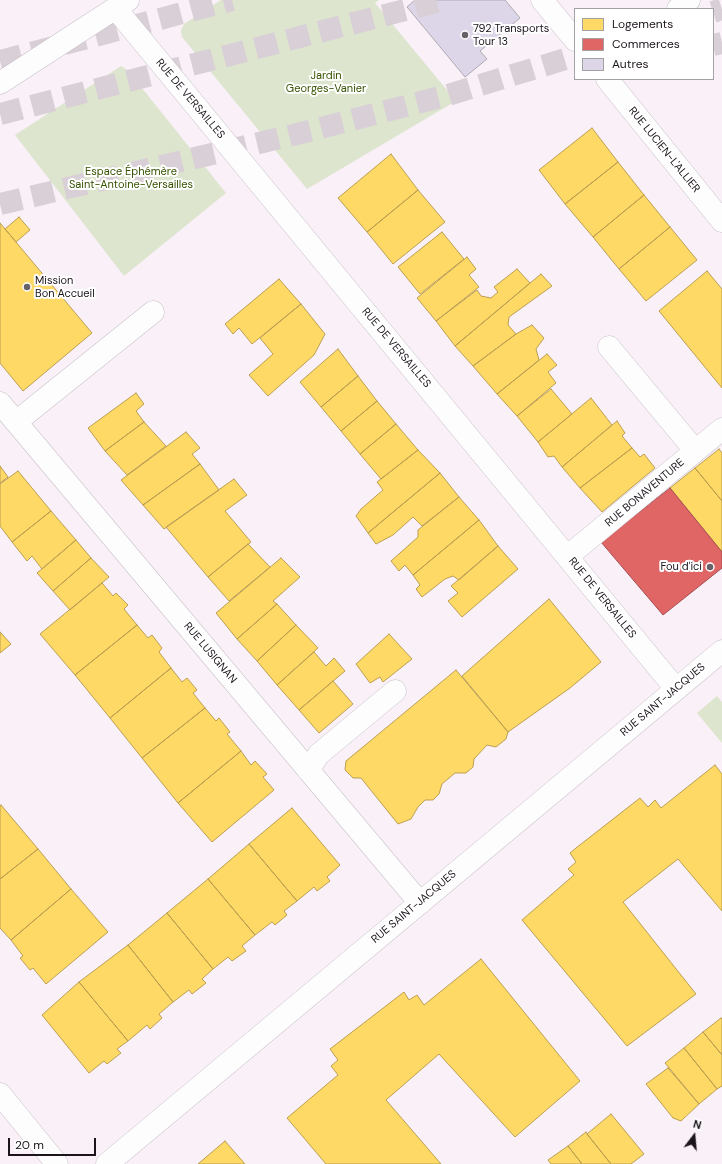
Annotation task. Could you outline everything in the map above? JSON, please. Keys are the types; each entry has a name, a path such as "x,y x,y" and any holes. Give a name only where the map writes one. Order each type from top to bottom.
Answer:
{"street":[{"path":"542,0 574,39"},
{"path":"679,8 689,0"},
{"path":"0,83 122,4"},
{"name":"RUE DE VERSAILLES","path":"122,4 676,689"},
{"name":"RUE LUCIEN-L'ALLIER","path":"608,80 722,220"},
{"path":"16,422 153,312"},
{"path":"609,347 688,442"},
{"name":"RUE LUSIGNAN","path":"0,403 420,903"},
{"name":"RUE BONAVENTURE","path":"568,556 722,429"},
{"name":"RUE SAINT-JACQUES","path":"107,1164 722,650"},
{"path":"308,770 319,754 396,692"},
{"path":"0,1094 57,1164"}],"green space":[{"name":"Jardin Georges-Vanier","path":"221,0 379,0 375,3 456,101 307,189 182,37 181,30 184,24"},
{"name":"Espace Éphémère Saint-Antoine-Versailles","path":"121,66 126,69 146,93 226,193 124,276 15,135"},
{"path":"717,696 722,702 722,743 697,713"}],"building: Logements":[{"path":"592,128 618,162 565,204 539,170"},
{"path":"391,154 418,190 367,232 338,198"},
{"path":"618,162 644,195 593,237 565,204"},
{"path":"418,190 445,222 393,264 367,232"},
{"path":"644,195 670,227 619,269 593,237"},
{"path":"19,217 30,230 16,242 5,229"},
{"name":"Mission Bon Accueil","path":"0,223 92,333 23,391 0,363"},
{"path":"670,227 697,260 646,301 619,269"},
{"path":"442,232 464,259 420,294 398,267"},
{"path":"467,257 476,269 469,275 479,287 436,321 417,298"},
{"path":"517,269 530,283 455,346 436,321 477,290 481,296 491,298 498,292 494,287"},
{"path":"707,271 722,289 722,388 659,311"},
{"path":"541,274 552,286 509,317 508,325 516,334 473,366 455,346"},
{"path":"279,279 301,304 252,344 239,328 233,334 225,324"},
{"path":"301,304 325,334 314,355 268,396 249,375 273,354 260,338"},
{"path":"532,325 544,338 536,349 539,360 497,394 473,366 516,334"},
{"path":"338,349 358,376 321,407 300,382"},
{"path":"547,354 557,365 548,372 556,383 517,416 497,394"},
{"path":"358,376 377,401 341,431 321,407"},
{"path":"551,389 572,414 538,442 517,416"},
{"path":"136,393 144,404 136,411 144,422 105,451 88,428"},
{"path":"591,398 612,425 562,467 554,456 548,457 538,442"},
{"path":"377,401 396,424 360,454 341,431"},
{"path":"617,421 625,433 622,436 632,448 580,488 562,467"},
{"path":"144,422 166,446 127,475 105,451"},
{"path":"396,424 418,450 381,479 360,454"},
{"path":"186,432 200,448 192,454 200,464 143,505 121,480"},
{"path":"632,448 640,457 644,454 655,468 602,512 580,488"},
{"path":"719,449 722,453 722,501 695,468"},
{"path":"418,450 440,473 368,533 356,516 361,509 383,490 377,482"},
{"path":"200,464 219,490 164,529 143,505"},
{"path":"0,466 8,477 0,483"},
{"path":"695,468 722,501 722,552 670,488"},
{"path":"18,471 51,511 12,542 0,526 0,484"},
{"path":"440,473 459,497 422,526 413,517 393,535 376,544 368,533"},
{"path":"234,479 247,495 225,511 251,542 208,577 166,527"},
{"path":"459,497 479,520 413,575 405,565 399,571 391,561 418,537 418,530"},
{"path":"51,511 76,540 42,569 32,556 27,561 12,542"},
{"path":"479,520 498,546 459,580 453,576 445,579 422,597 416,589 420,585 413,575"},
{"path":"76,540 91,558 53,591 37,573"},
{"path":"248,544 270,567 229,601 208,577"},
{"path":"498,546 518,569 462,617 448,601 458,593 451,586"},
{"path":"91,558 109,577 70,610 53,591"},
{"path":"281,558 300,577 273,601 277,604 237,639 216,613"},
{"path":"102,583 113,596 116,593 128,605 124,609 137,625 75,675 40,634"},
{"path":"549,599 601,662 570,688 508,732 462,676"},
{"path":"277,604 296,625 257,661 237,639"},
{"path":"137,625 148,638 152,635 162,648 159,652 171,668 110,718 75,675"},
{"path":"296,625 318,648 277,685 257,661"},
{"path":"0,632 11,644 0,653"},
{"path":"389,634 412,659 383,682 380,677 370,683 356,664"},
{"path":"314,652 326,666 334,658 345,671 299,710 277,685"},
{"path":"171,668 182,682 187,678 197,690 193,693 205,708 142,758 110,718"},
{"path":"456,670 508,732 506,739 496,747 487,745 474,759 473,767 466,773 455,773 442,784 439,794 433,800 425,800 418,807 411,819 398,824 361,778 353,778 345,770 346,761"},
{"path":"333,681 353,704 319,733 299,710"},
{"path":"205,708 216,721 219,718 230,732 227,734 241,751 178,803 142,758"},
{"path":"241,751 251,765 255,761 267,774 263,777 274,790 212,842 178,803"},
{"path":"715,765 722,774 722,911 678,859 623,902 696,994 627,1046 522,920 574,875 568,869 576,862 570,853 576,848 640,798 648,807 655,800 661,808"},
{"path":"1,805 38,849 0,879 0,806"},
{"path":"292,808 340,865 327,877 330,881 317,891 314,887 297,901 249,844"},
{"path":"249,844 297,901 284,911 287,915 275,925 272,922 255,935 208,879"},
{"path":"38,849 71,889 11,940 0,928 0,879"},
{"path":"208,879 255,935 242,946 246,951 232,961 228,957 213,969 167,913"},
{"path":"71,889 108,932 46,984 33,968 30,970 20,958 23,956 11,940"},
{"path":"167,913 213,969 202,979 206,983 192,994 189,990 173,1002 128,945"},
{"path":"128,945 173,1002 159,1014 162,1018 150,1029 147,1025 128,1041 79,982"},
{"path":"481,959 580,1081 515,1137 439,1054 386,1100 441,1164 326,1164 287,1118 338,1075 331,1066 338,1060 330,1049 404,992 409,1000 417,995 424,1005"},
{"path":"79,982 128,1041 117,1049 121,1053 107,1064 104,1061 89,1073 42,1015"},
{"path":"721,1018 722,1019 722,1055 703,1032"},
{"path":"703,1032 722,1055 722,1086 717,1089 684,1048"},
{"path":"684,1048 717,1089 699,1104 665,1063"},
{"path":"668,1068 699,1104 681,1121 673,1118 646,1084"},
{"path":"611,1114 644,1154 631,1164 611,1164 587,1134"},
{"path":"586,1132 611,1164 582,1164 568,1146"},
{"path":"225,1141 245,1164 198,1164"},
{"path":"568,1146 582,1164 551,1164 548,1160"}],"building: Commerces":[{"path":"670,488 722,552 722,568 663,615 601,542"}],"building: Autres":[{"name":"792 Transports Tour 13","path":"415,0 505,0 520,18 480,51 487,59 465,77 407,7"}],"tunnel":[{"path":"0,61 232,0"},
{"path":"0,114 444,0"},
{"path":"714,12 722,9"},
{"path":"714,45 722,43"},
{"path":"0,204 297,134 448,95 574,56"}],"place":[{"name":"792 Transports Tour 13","path":"465,35"},
{"name":"Mission Bon Accueil","path":"27,287"},
{"name":"Fou d'ici","path":"710,567"}]}
